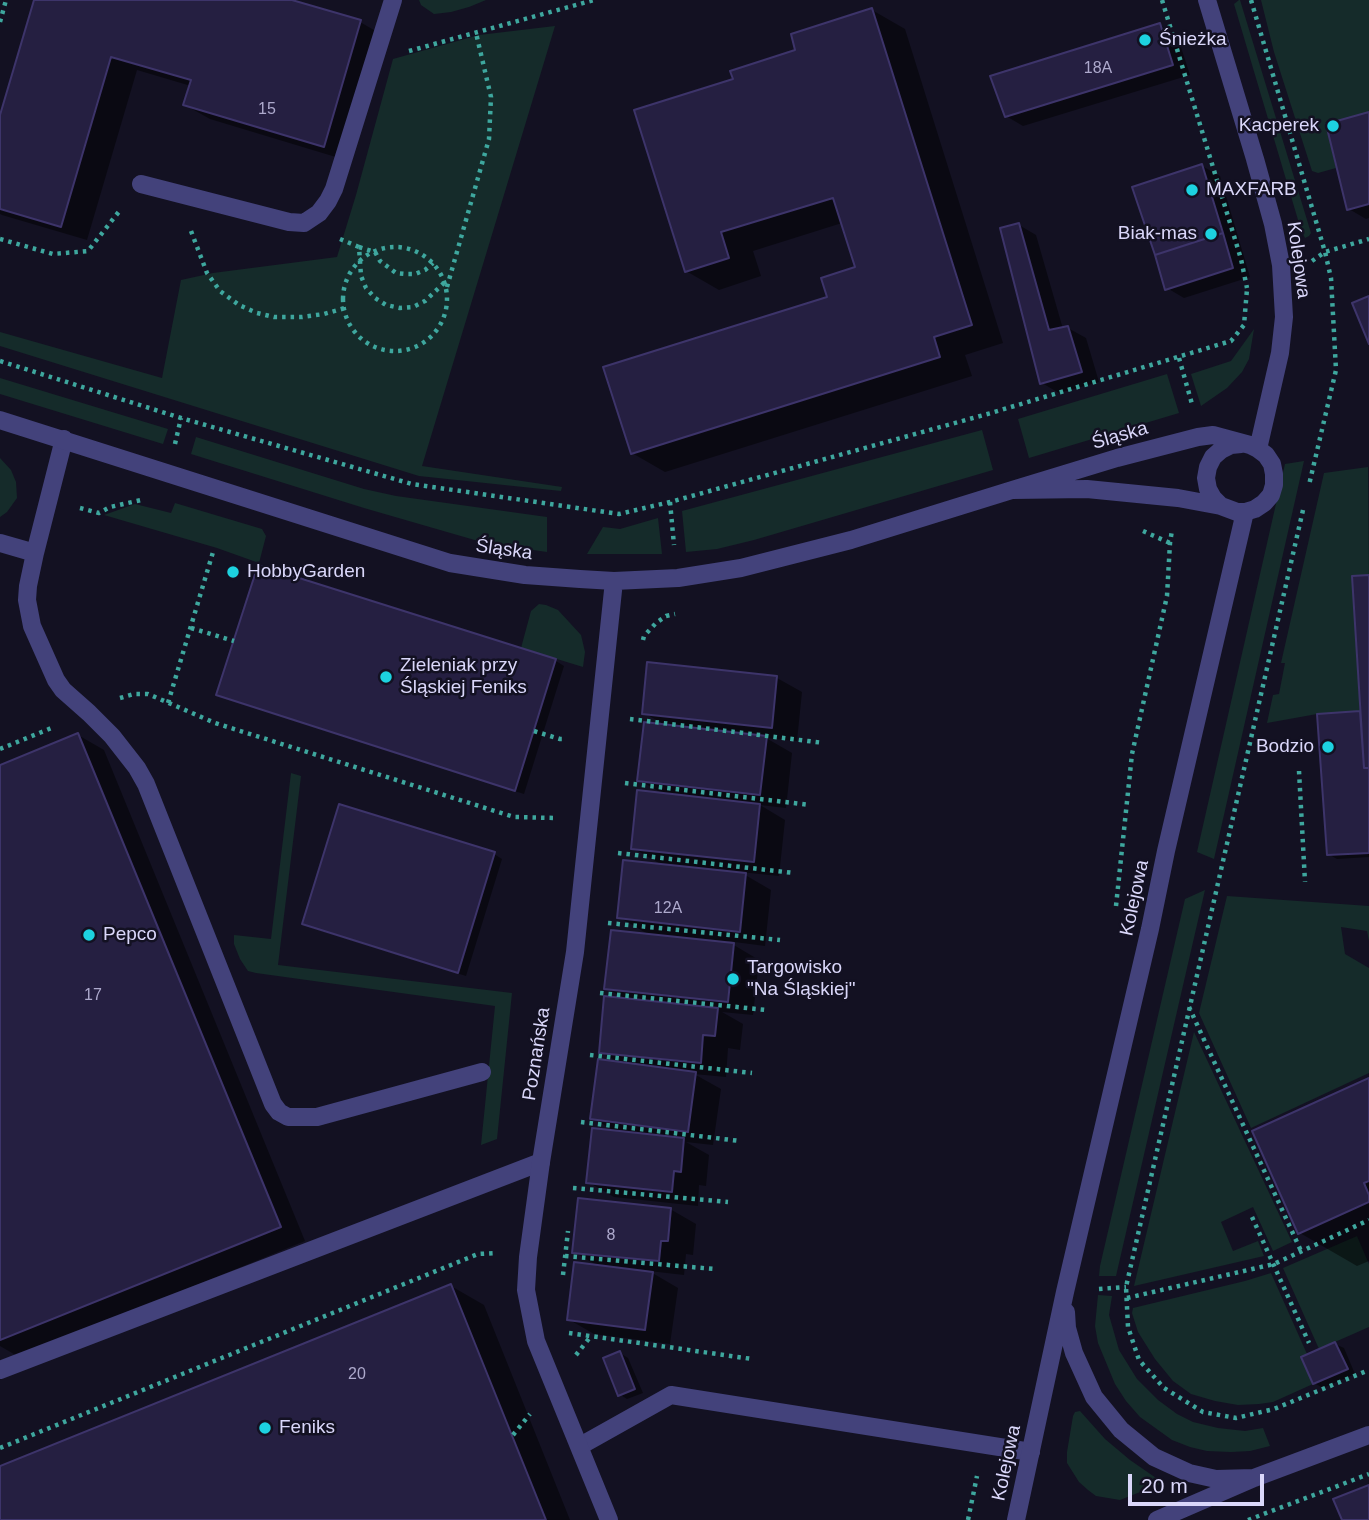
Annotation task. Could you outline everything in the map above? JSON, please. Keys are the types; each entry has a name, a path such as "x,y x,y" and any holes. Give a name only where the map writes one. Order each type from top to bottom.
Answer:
{"street":[{"path":"141,184 289,222 304,223 319,213 334,189 393,0"},
{"name":"Kolejowa","path":"1207,0 1273,223 1281,265 1284,317 1280,353 1250,446"},
{"name":"Śląska","path":"0,420 450,564 525,575 614,581 678,578 741,568 851,540 1188,438 1213,435 1250,446"},
{"path":"64,439 28,586 27,600 32,626 55,680 111,736 137,768 146,784 273,1104 279,1112 288,1117 317,1117 482,1072"},
{"path":"1231,445 1250,446 1266,455 1272,464 1274,485 1271,495 1264,503 1255,509 1237,512 1221,506 1213,498 1206,478 1208,467 1213,457 1231,445"},
{"name":"Śląska","path":"1012,490 1087,489 1178,498 1221,506"},
{"name":"Kolejowa","path":"1016,1520 1065,1292 1245,512"},
{"path":"0,543 35,553"},
{"name":"Poznańska","path":"610,1520 536,1341 526,1290 541,1162 575,952 614,581"},
{"path":"0,1370 541,1162"},
{"name":"Kolejowa","path":"1065,1292 1067,1328 1074,1353 1094,1396 1121,1430 1154,1457 1189,1473 1216,1479 1254,1478"},
{"path":"580,1446 671,1395 1031,1451"},
{"path":"1157,1520 1254,1478 1369,1435"}],"path":[{"path":"0,22 6,0"},
{"path":"375,61 594,0"},
{"path":"0,361 181,418 412,484 619,514 684,499 1179,358 1231,341 1244,325 1247,289 1241,259 1162,0"},
{"path":"1251,0 1331,278 1336,370 1307,493"},
{"path":"446,290 489,139 491,97 476,33"},
{"path":"0,239 53,254 88,251 141,184"},
{"path":"177,194 207,273 220,291 239,305 274,317 302,317 345,308"},
{"path":"304,223 375,252 380,261 396,272 415,274 433,263"},
{"path":"1247,289 1297,271 1325,252 1369,239"},
{"path":"359,247 361,276 366,288 386,305 413,307 425,302 449,277"},
{"path":"396,247 423,256 433,263 446,290 444,318 437,331 415,348 401,351 380,349 361,339 352,328 345,308 344,287 349,274 359,263 383,249 396,247"},
{"path":"1179,358 1193,408 1188,438"},
{"path":"1116,906 1132,754 1167,596 1170,543 1178,498"},
{"path":"48,499 99,513 121,503 150,499"},
{"path":"1303,507 1126,1287 1128,1326 1139,1360 1164,1388 1203,1412 1236,1418 1274,1409 1369,1370"},
{"path":"1133,529 1146,531 1170,543"},
{"path":"168,703 213,552"},
{"path":"640,649 644,636 656,622 681,612"},
{"path":"191,628 234,641"},
{"path":"0,749 121,698 134,694 149,694 215,723 514,817 590,818"},
{"path":"628,708 627,719 824,743"},
{"path":"1299,771 1304,882"},
{"path":"621,775 620,782 810,805"},
{"path":"612,853 794,873"},
{"path":"604,923 780,940"},
{"path":"596,992 766,1010"},
{"path":"1189,1007 1301,1251"},
{"path":"588,1055 752,1073"},
{"path":"581,1122 740,1140"},
{"path":"574,1175 573,1188 727,1202"},
{"path":"1252,1217 1309,1343"},
{"path":"1126,1298 1274,1264 1368,1222"},
{"path":"562,1279 568,1229"},
{"path":"0,1448 478,1254 492,1252 528,1257"},
{"path":"565,1256 714,1269"},
{"path":"566,1333 752,1359"},
{"path":"968,1520 983,1444"},
{"path":"1248,1520 1369,1474"}],"green space":[{"path":"419,0 486,0 451,12 434,14 421,5"},
{"path":"1239,0 1311,233 1305,238 1234,4"},
{"path":"1261,0 1369,0 1369,112 1326,124 1336,168 1318,173 1312,171 1274,52"},
{"path":"555,26 422,466 562,487 561,491 419,476 0,346 0,332 162,378 181,280 213,273 337,257 393,59 479,35"},
{"path":"1254,329 1249,359 1242,372 1227,388 1201,406 1191,374 1231,361"},
{"path":"1167,374 1179,413 1029,458 1018,419"},
{"path":"0,378 168,429 163,444 0,394"},
{"path":"982,430 993,470 754,540 717,549 686,552 682,511"},
{"path":"196,437 364,489 547,517 547,552 485,543 191,454"},
{"path":"0,458 11,470 16,482 17,498 0,517"},
{"path":"1304,461 1214,859 1197,852 1285,464"},
{"path":"1368,467 1369,575 1352,577 1360,711 1317,714 1267,723 1273,695 1279,694 1285,663 1281,663 1324,473"},
{"path":"175,503 262,529 266,536 259,563 104,515 135,504 171,513"},
{"path":"658,518 662,554 587,554 603,527 620,529"},
{"path":"539,604 558,610 581,635 585,652 583,667 521,648 531,611"},
{"path":"291,773 301,776 278,965 512,993 497,1139 481,1145 495,1006 256,973 248,971 240,959 234,944 234,935 271,939"},
{"path":"1205,890 1116,1276 1099,1276 1185,899"},
{"path":"1227,896 1369,906 1369,941 1367,931 1341,927 1345,954 1369,968 1369,1073 1251,1128 1199,1013"},
{"path":"1194,1032 1292,1242 1273,1251 1253,1207 1221,1222 1233,1251 1258,1241 1264,1256 1134,1286"},
{"path":"1357,1236 1369,1264 1369,1327 1319,1349 1283,1268"},
{"path":"1271,1273 1307,1354 1302,1357 1313,1384 1273,1402 1238,1405 1191,1394 1173,1381 1138,1332 1133,1308"},
{"path":"1098,1295 1112,1296 1109,1315 1119,1350 1137,1379 1158,1400 1193,1422 1245,1431 1263,1428 1270,1446 1250,1451 1207,1451 1172,1440 1140,1417 1115,1384 1098,1343 1095,1326"},
{"path":"1080,1411 1105,1439 1161,1483 1120,1500 1096,1496 1079,1482 1067,1463 1067,1452 1073,1416"}],"building":[{"path":"34,0 292,0 361,20 324,147 183,105 191,80 111,57 61,227 0,209 0,115"},
{"path":"872,8 972,325 934,337 940,357 631,454 603,367 827,297 821,278 855,267 833,198 721,232 729,258 685,272 634,110 733,79 730,71 795,50 791,34"},
{"path":"1160,23 1173,65 1005,117 990,76"},
{"path":"1369,112 1369,204 1347,210 1326,124"},
{"path":"1202,164 1223,233 1155,255 1132,187"},
{"path":"1019,223 1049,330 1068,326 1082,372 1040,384 1000,228"},
{"path":"1223,233 1233,268 1165,290 1155,255"},
{"path":"1369,296 1369,344 1352,303"},
{"name":"Zieleniak przy Śląskiej Feniks","path":"258,565 556,659 515,791 216,695"},
{"path":"1369,575 1369,768 1364,768 1352,576"},
{"path":"647,662 777,676 772,728 642,714"},
{"path":"1360,711 1364,768 1369,768 1369,853 1327,855 1317,714"},
{"path":"644,722 767,736 760,795 637,781"},
{"path":"78,733 281,1227 0,1340 0,765"},
{"path":"637,790 760,804 754,862 631,849"},
{"path":"339,804 495,852 458,973 302,924"},
{"path":"623,860 746,873 740,932 617,918"},
{"path":"611,930 734,943 728,1002 604,989"},
{"path":"604,996 718,1008 715,1036 703,1035 701,1063 599,1053"},
{"path":"598,1059 696,1072 688,1132 590,1119"},
{"path":"1369,1078 1369,1181 1364,1183 1369,1202 1298,1234 1252,1131"},
{"path":"592,1128 684,1138 681,1172 674,1171 672,1192 586,1183"},
{"path":"578,1198 671,1208 668,1241 661,1241 659,1261 572,1253"},
{"path":"574,1262 653,1272 645,1330 567,1320"},
{"path":"451,1284 546,1520 0,1520 0,1466"},
{"path":"1335,1342 1348,1369 1313,1384 1301,1357"},
{"path":"620,1351 635,1389 618,1396 603,1358"},
{"path":"1369,1485 1369,1520 1342,1520 1333,1499"}],"place":[{"name":"Śnieżka","path":"1145,40"},
{"name":"Kacperek","path":"1333,126"},
{"name":"MAXFARB","path":"1192,190"},
{"name":"Biak-mas","path":"1211,234"},
{"name":"HobbyGarden","path":"233,572"},
{"name":"Zieleniak przy Śląskiej Feniks","path":"386,677"},
{"name":"Bodzio","path":"1328,747"},
{"name":"Pepco","path":"89,935"},
{"name":"Targowisko \"Na Śląskiej\"","path":"733,979"},
{"name":"Feniks","path":"265,1428"}]}
